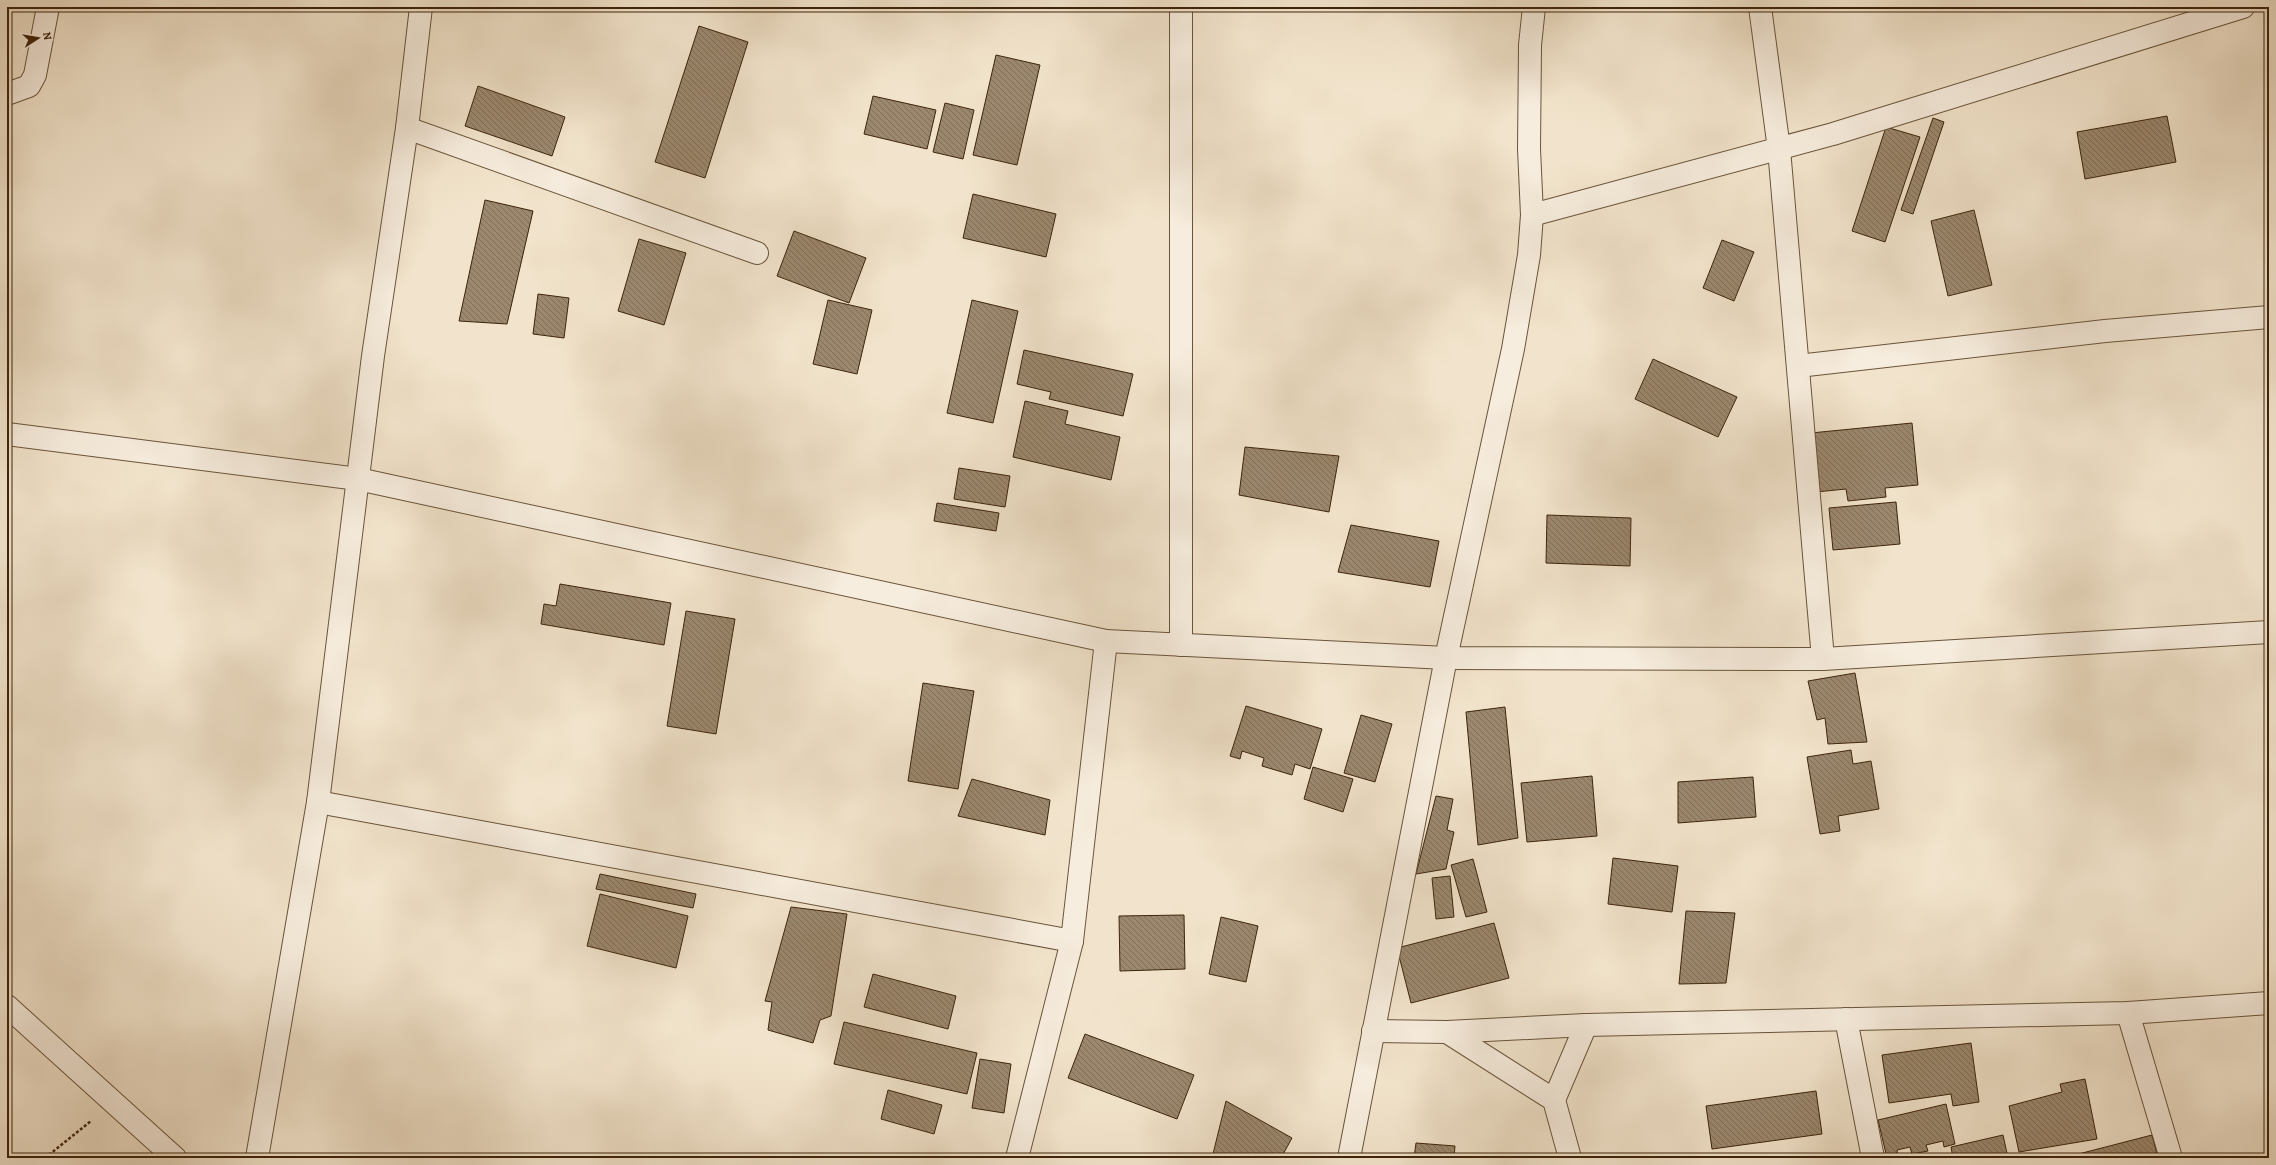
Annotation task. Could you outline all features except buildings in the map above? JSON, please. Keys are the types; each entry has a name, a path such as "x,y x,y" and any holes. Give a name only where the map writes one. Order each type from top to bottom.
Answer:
{"street":[{"path":"7,94 29,86 35,75 48,7"},
{"path":"256,1158 318,802 373,356 407,128 421,7"},
{"path":"1181,7 1181,645"},
{"path":"1349,1158 1446,658 1513,349 1529,255 1532,215 1529,149 1530,45 1534,7"},
{"path":"1760,7 1779,149 1823,659"},
{"path":"1532,215 1833,134 2243,7"},
{"path":"407,128 757,253"},
{"path":"1798,366 2105,331 2269,317"},
{"path":"7,434 358,479 1106,641 1446,658 1823,659 2269,632"},
{"path":"1017,1158 1072,941 1106,641"},
{"path":"318,802 1072,941"},
{"path":"1373,1030 1446,1032 1586,1025 2128,1013 2269,1003"},
{"path":"7,1006 175,1158"},
{"path":"2128,1013 2171,1158"},
{"path":"1846,1019 1873,1158"},
{"path":"1570,1158 1554,1100 1586,1025"},
{"path":"1446,1032 1554,1100"}],"path":[{"path":"45,1158 114,1104"}]}
